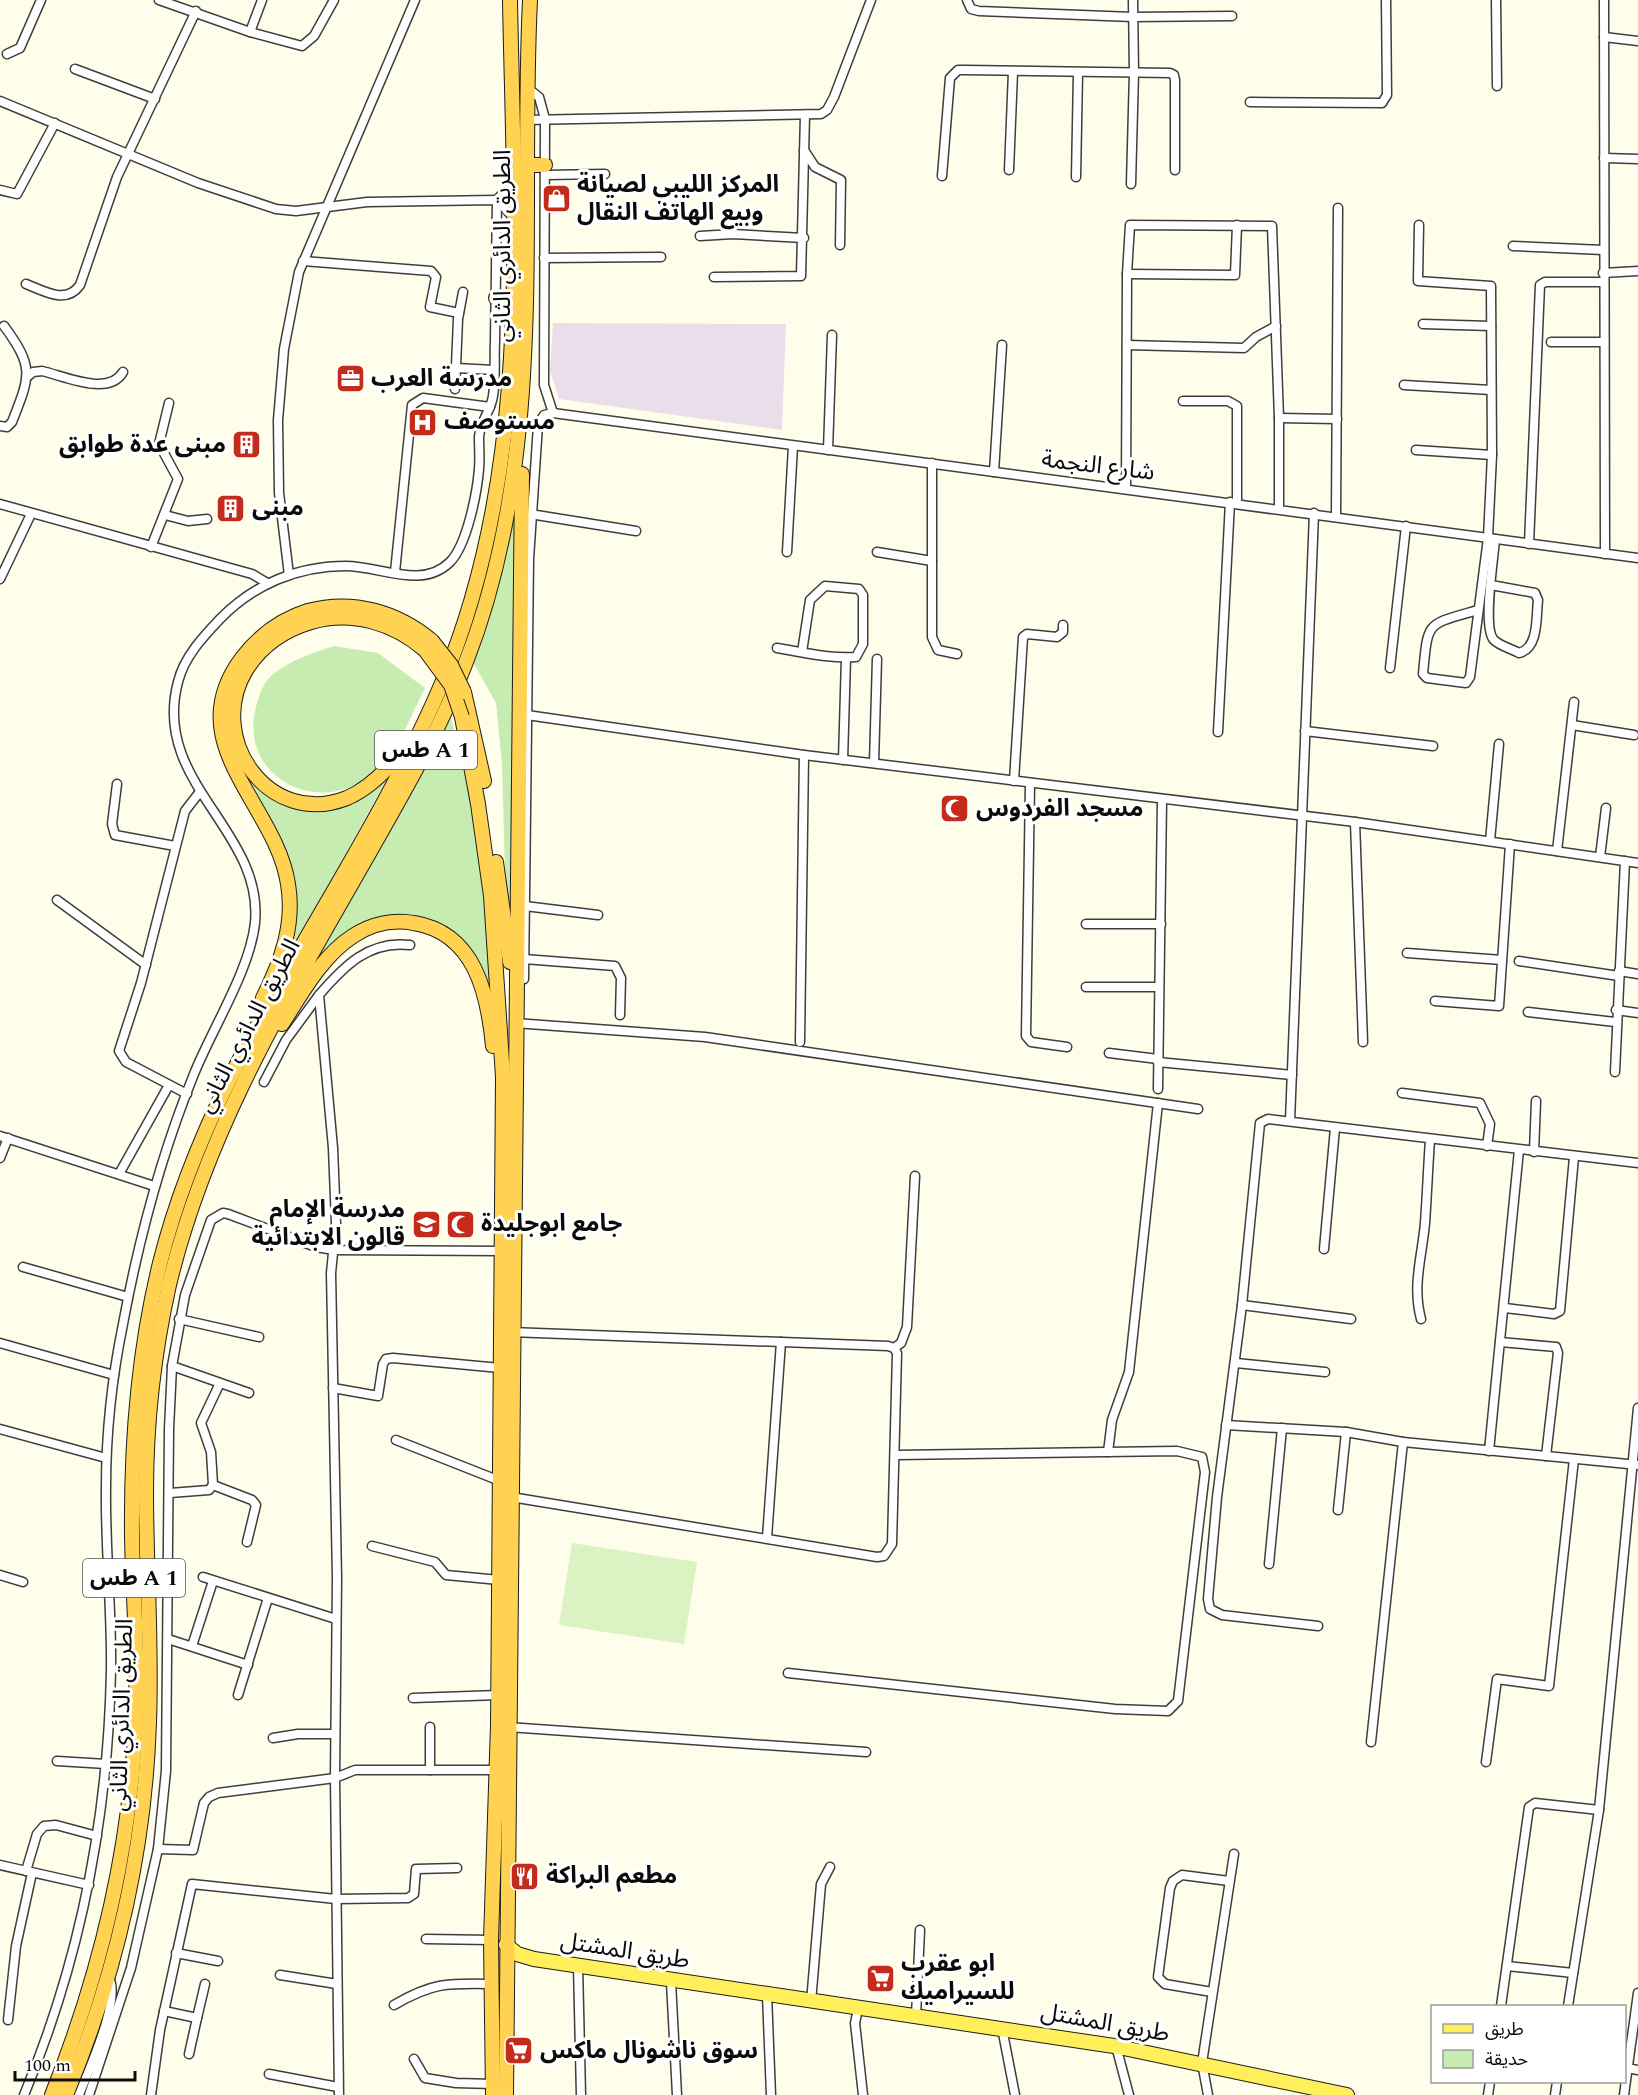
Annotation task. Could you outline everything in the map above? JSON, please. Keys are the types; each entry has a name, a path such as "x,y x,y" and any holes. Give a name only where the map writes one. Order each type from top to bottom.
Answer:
{"highway":[{"name":"الطريق الدائري الثاني","path":"66,2095 89,2036 107,1975 135,1861 147,1760 150,1646 146,1467 157,1347 170,1280 194,1198 240,1070 393,784 436,698 476,585 496,491 509,395 512,298 510,0"},
{"name":"الطريق الدائري الثاني","path":"52,2095 78,2026 96,1968 115,1890 128,1811 137,1681 133,1470 136,1412 148,1321 160,1264 181,1193 208,1123 413,775 460,678 488,598 503,536 518,450 524,394 526,87 530,0"},
{"path":"526,165 545,170"},
{"path":"496,297 512,298"},
{"path":"493,2089 491,1940 496,1770 504,1727 498,1695 501,1368 506,1332 515,1023 524,394"},
{"path":"240,1070 245,1034 280,960 287,936 290,911 287,880 278,849 231,765 224,746 222,707 230,679 247,652 272,628 292,617 326,608 349,606 383,613 414,627 428,645 451,686 462,717 485,847 495,945 502,1054 502,1251 511,1497 504,1727 506,2095"},
{"path":"436,698 398,755 383,772 357,792 329,802 309,802 290,798 264,784 245,763 234,736 232,707 242,677 260,652 294,628 325,619 368,620 428,645 451,665 464,692 475,731 486,795 506,949 515,975"},
{"path":"240,1070 317,972 346,941 362,930 380,924 399,921 418,923 436,929 459,946 480,978 490,1017 498,1123 503,1143"}],"main road":[{"name":"طريق المشتل","path":"506,1945 517,1954 534,1959 671,1982 1116,2046 1347,2095"},
{"name":"طريق المشتل","path":"506,1968 518,1961 534,1959"}],"street":[{"path":"7,54 20,48 42,0"},
{"path":"159,0 196,11 250,32 302,46 314,36 334,0"},
{"path":"250,32 262,0"},
{"path":"289,574 279,493 278,420 284,350 303,261 325,205 415,0"},
{"path":"526,120 821,114 827,110 871,0"},
{"path":"967,0 972,9 979,11 1133,17 1232,16"},
{"path":"1131,184 1133,0"},
{"path":"1250,102 1382,103 1387,95 1386,0"},
{"path":"1496,0 1497,86"},
{"path":"1604,0 1605,554"},
{"path":"26,284 58,295 75,293 85,273 117,177 196,11"},
{"path":"1604,37 1638,41"},
{"path":"75,69 155,99"},
{"path":"942,176 953,74 958,70 1174,75 1175,170"},
{"path":"1009,170 1013,72"},
{"path":"1076,177 1078,74"},
{"path":"515,993 524,978 530,514 538,425 542,416 553,412 544,385 545,119 539,97 526,87"},
{"path":"0,101 207,187 266,207 296,211 325,205 497,200 513,217"},
{"path":"714,277 800,277 803,272 805,115"},
{"path":"0,190 17,194 55,123"},
{"path":"804,150 815,167 841,180 840,245"},
{"path":"1604,158 1638,159"},
{"path":"545,170 605,174"},
{"path":"24,2095 60,1997 98,1836 106,1764 111,1650 106,1458 114,1375 128,1297 154,1186 187,1094 247,954 255,913 252,881 245,861 199,793 185,762 177,729 175,699 181,672 190,655 217,622 237,602 267,583 289,574 344,566 415,576 435,572 447,565 460,549 478,480 480,430 490,407 494,370 497,200 513,179"},
{"path":"1336,516 1338,208"},
{"path":"1126,489 1127,274 1130,225 1272,226 1279,418 1279,509"},
{"path":"1127,274 1235,275 1237,225"},
{"path":"1419,225 1418,281 1491,286 1490,632 1494,640 1519,653 1527,651 1532,645 1538,600 1535,593 1491,585"},
{"path":"700,236 733,234 804,238"},
{"path":"1513,246 1604,250"},
{"path":"544,258 661,257"},
{"path":"303,261 431,271 436,277 430,307 459,313"},
{"path":"1529,544 1540,285 1545,282 1603,278 1638,271"},
{"path":"455,389 459,313 463,292"},
{"path":"1423,324 1491,326"},
{"path":"0,426 10,426 27,377 22,351 4,326"},
{"path":"1127,345 1244,348 1256,337 1276,326"},
{"path":"828,450 832,335"},
{"path":"1551,342 1604,342"},
{"path":"994,472 1002,345"},
{"path":"456,368 494,370"},
{"path":"27,377 33,372 42,371 104,385 117,380 123,372"},
{"path":"1404,385 1491,390"},
{"path":"395,572 412,405 423,398 490,407"},
{"path":"1183,401 1228,401 1237,406 1218,732"},
{"path":"151,547 178,479 159,444 169,403"},
{"name":"شارع النجمة","path":"553,412 1638,558"},
{"path":"1279,418 1336,419"},
{"path":"788,552 793,446"},
{"path":"1416,450 1492,455"},
{"path":"932,463 933,643 938,650 957,654"},
{"path":"0,504 252,574 267,583"},
{"path":"1290,1121 1314,513"},
{"path":"0,579 32,514"},
{"path":"165,514 188,521 207,519"},
{"path":"530,514 636,531"},
{"path":"1390,668 1406,526"},
{"path":"1478,610 1440,621 1431,627 1427,635 1423,674 1427,678 1468,682 1478,610 1492,539"},
{"path":"877,552 932,561"},
{"path":"777,648 802,652 846,658 856,657 863,644 863,595 856,588 825,586 810,600 802,652"},
{"path":"1014,781 1023,637 1027,634 1057,637 1063,632 1063,625"},
{"path":"843,760 846,658"},
{"path":"874,763 877,660"},
{"path":"1557,851 1574,702"},
{"path":"527,715 843,760 1355,822 1638,863"},
{"path":"1572,725 1634,735"},
{"path":"1305,731 1433,747"},
{"path":"1490,841 1499,744"},
{"path":"800,1042 804,754"},
{"path":"117,784 112,824 115,835 175,846"},
{"path":"1030,784 1026,1036 1031,1042 1067,1047"},
{"path":"187,1094 126,1062 118,1051 146,965 185,811 199,793"},
{"path":"1158,1089 1162,800"},
{"path":"1600,857 1606,808"},
{"path":"1355,822 1363,1042"},
{"path":"1435,1001 1499,1006 1510,844"},
{"path":"1614,1072 1625,861"},
{"path":"57,900 146,965"},
{"path":"525,906 598,915"},
{"path":"1086,924 1161,924"},
{"path":"264,1082 286,1040 319,995 355,958 381,945 410,945"},
{"path":"1407,953 1502,960"},
{"path":"524,959 615,966 621,978 620,1015"},
{"path":"1519,961 1619,974 1638,974"},
{"path":"1086,987 1159,987"},
{"path":"269,2074 338,2091 336,1619 331,1273 336,1223 333,1148 319,995"},
{"path":"1616,1010 1638,1013"},
{"path":"1528,1011 1615,1022"},
{"path":"515,1023 705,1037 1198,1109"},
{"path":"1109,1053 1292,1075"},
{"path":"119,1174 169,1084"},
{"path":"1402,1093 1480,1103 1490,1124 1488,1146"},
{"path":"1534,1152 1536,1101"},
{"path":"1108,1452 1113,1420 1129,1372 1158,1103"},
{"path":"1318,1626 1222,1615 1210,1608 1208,1599 1226,1425 1236,1363 1260,1124 1268,1119 1290,1121 1574,1157 1638,1162"},
{"path":"1324,1249 1335,1128"},
{"path":"0,1158 4,1137 154,1186"},
{"path":"1421,1319 1416,1276 1425,1226 1430,1140"},
{"path":"1489,1451 1519,1150"},
{"path":"1504,1308 1554,1314 1560,1311 1574,1157"},
{"path":"506,1332 894,1347 902,1343 907,1327 915,1176"},
{"path":"89,2095 131,1968 158,1849 166,1771 169,1408 172,1366 179,1319 208,1227 216,1216 228,1214 316,1247 334,1250 502,1251"},
{"path":"23,1267 128,1297"},
{"path":"1242,1305 1351,1319"},
{"path":"179,1319 259,1337"},
{"path":"767,1538 781,1342"},
{"path":"1500,1342 1556,1347 1558,1353 1546,1456"},
{"path":"0,1343 114,1375"},
{"path":"511,1497 877,1557 884,1556 892,1544 896,1455 897,1353 894,1347"},
{"path":"333,1388 378,1396 383,1364 386,1359 393,1358 501,1368"},
{"path":"1236,1363 1325,1372"},
{"path":"172,1366 249,1393"},
{"path":"170,1493 209,1490 213,1485 211,1452 201,1423 220,1383"},
{"path":"1568,2005 1599,1810 1635,1465 1638,1408"},
{"path":"1226,1425 1346,1432 1403,1442 1635,1465"},
{"path":"1269,1564 1282,1428"},
{"path":"0,1429 106,1458"},
{"path":"1338,1510 1346,1432"},
{"path":"396,1440 500,1480"},
{"path":"1371,1742 1403,1442"},
{"path":"788,1673 1071,1706 1161,1712 1174,1708 1180,1690 1205,1462 1203,1457 1177,1451 896,1455"},
{"path":"1486,1761 1497,1679 1549,1686 1574,1459"},
{"path":"213,1485 252,1500 256,1505 247,1542"},
{"path":"372,1546 435,1562 447,1575 499,1580"},
{"path":"0,1575 23,1582"},
{"path":"203,1577 336,1619"},
{"path":"192,1646 213,1581"},
{"path":"238,1695 268,1598"},
{"path":"168,1639 248,1665"},
{"path":"413,1698 498,1695"},
{"path":"430,1727 430,1770"},
{"path":"504,1727 866,1752"},
{"path":"273,1738 298,1734 335,1734"},
{"path":"57,1761 106,1764"},
{"path":"158,1849 192,1850 204,1803 212,1794 335,1778 355,1770 496,1770"},
{"path":"1501,2005 1529,1807 1535,1803 1599,1810"},
{"path":"8,2020 18,1937 37,1834 44,1826 52,1824 98,1836"},
{"path":"1208,2095 1202,2063 1233,1854"},
{"path":"0,1865 88,1885"},
{"path":"811,2002 821,1884 830,1867"},
{"path":"151,2095 164,2011 192,1884 336,1899 410,1898 414,1894 416,1869 457,1868"},
{"path":"1212,1992 1165,1984 1158,1977 1170,1888 1173,1881 1182,1875 1229,1881"},
{"path":"916,2016 920,1930"},
{"path":"426,1939 491,1940"},
{"path":"176,1953 218,1961"},
{"path":"578,1965 581,2095"},
{"path":"1507,1966 1573,1973"},
{"path":"79,2095 108,2016 113,1988 107,1975"},
{"path":"279,1975 337,1984"},
{"path":"671,1982 677,2095"},
{"path":"189,2054 205,1984"},
{"path":"394,2005 426,1987 440,1984 493,1984"},
{"path":"1626,2077 1638,1993"},
{"path":"767,1995 771,2095"},
{"path":"858,2008 855,2023 863,2095"},
{"path":"164,2011 197,2018"},
{"path":"1002,2028 1015,2095"},
{"path":"1116,2046 1129,2095"},
{"path":"414,2059 425,2078 493,2089"},
{"path":"1627,2068 1638,2070"}],"shaded area":[{"path":"553,323 786,324 782,430 559,399 550,371"}],"green space":[{"path":"514,519 515,684 511,937 505,872 502,764 496,703 473,662"},
{"path":"334,646 378,653 425,688 398,742 376,770 355,785 333,792 310,791 289,785 272,772 259,754 254,732 256,707 266,682 272,675 294,661"},
{"path":"450,715 475,826 494,1015 455,937 373,920 355,926 313,969 311,966 367,873"},
{"path":"396,762 304,929 282,962 293,921 262,806 251,780 264,792 344,803"},
{"path":"572,1543 697,1562 684,1644 559,1625"}],"place":[{"name":"المركز الليبي لصيانة وبيع الهاتف النقال","path":"556,199"},
{"name":"مدرسة العرب","path":"350,379"},
{"name":"مستوصف","path":"423,422"},
{"name":"مبنى عدة طوابق","path":"247,445"},
{"name":"مبنى","path":"231,508"},
{"name":"مسجد الفردوس","path":"955,809"},
{"name":"مدرسة الإمام قالون الابتدائية","path":"426,1224"},
{"name":"جامع ابوجليدة","path":"460,1224"},
{"name":"مطعم البراكة","path":"525,1876"},
{"name":"ابو عقرب للسيراميك","path":"880,1978"},
{"name":"سوق ناشونال ماكس","path":"519,2051"}]}
